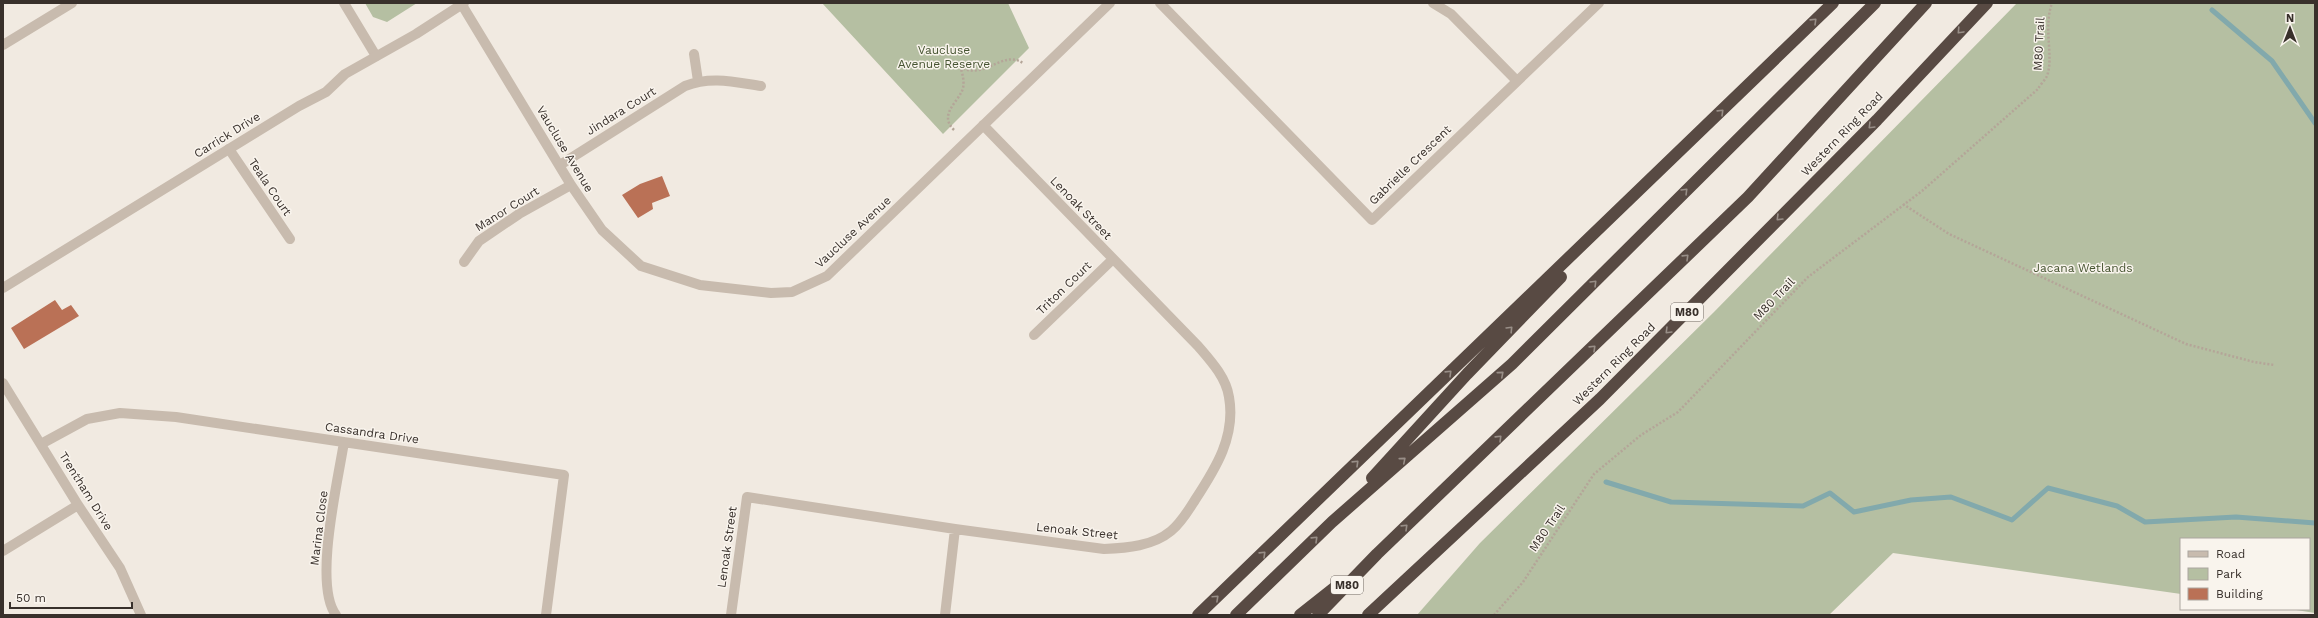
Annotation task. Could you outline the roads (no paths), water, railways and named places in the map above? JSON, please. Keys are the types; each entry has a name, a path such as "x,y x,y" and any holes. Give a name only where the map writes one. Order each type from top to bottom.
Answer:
{"highway":[{"path":"1198,615 1694,139 1833,3"},
{"path":"1236,615 1332,522 1512,364 1875,3"},
{"name":"M80","path":"1318,615 1377,554 1748,197 1926,3"},
{"name":"Western Ring Road","path":"1371,613 1600,398 1877,120 1987,3"},
{"path":"1332,522 1467,374 1694,139"},
{"path":"1300,615 1377,554"}],"street":[{"path":"3,45 72,3"},
{"path":"344,3 376,56"},
{"name":"Vaucluse Avenue","path":"463,4 560,165 570,185 602,230 641,266 700,285 750,292 792,292 827,276 1110,3"},
{"name":"Gabrielle Crescent","path":"1160,3 1372,220 1599,3"},
{"path":"1433,3 1451,14 1517,82"},
{"name":"Carrick Drive","path":"3,288 299,106 326,92 345,74 463,4"},
{"path":"694,54 698,81"},
{"name":"Jindara Court","path":"560,165 685,86 698,81 720,79 761,86"},
{"name":"Lenoak Street","path":"731,615 747,497 955,529 1104,549 1124,548 1145,544 1170,532 1181,521 1211,476 1223,454 1230,427 1229,395 1217,369 1198,346 1112,260 983,125"},
{"name":"Teala Court","path":"229,149 290,239"},
{"name":"Manor Court","path":"464,262 479,241 519,214 570,185"},
{"name":"Triton Court","path":"1034,335 1112,260"},
{"name":"Trentham Drive","path":"3,383 78,505 120,568 141,615"},
{"name":"Cassandra Drive","path":"41,444 87,420 120,413 176,417 564,475 546,615"},
{"name":"Marina Close","path":"336,615 330,607 326,587 327,554 344,442"},
{"path":"3,551 78,505"},
{"path":"945,615 955,529"}],"waterway":[{"path":"2212,10 2272,61 2315,123"},
{"path":"1606,482 1671,502 1803,506 1830,493 1854,512 1911,500 1951,497 2012,520 2048,488 2117,506 2145,522 2236,517 2315,523"}],"park label":[{"name":"Vaucluse Avenue Reserve","path":"944,57"},
{"name":"Jacana Wetlands","path":"2083,268"}]}
